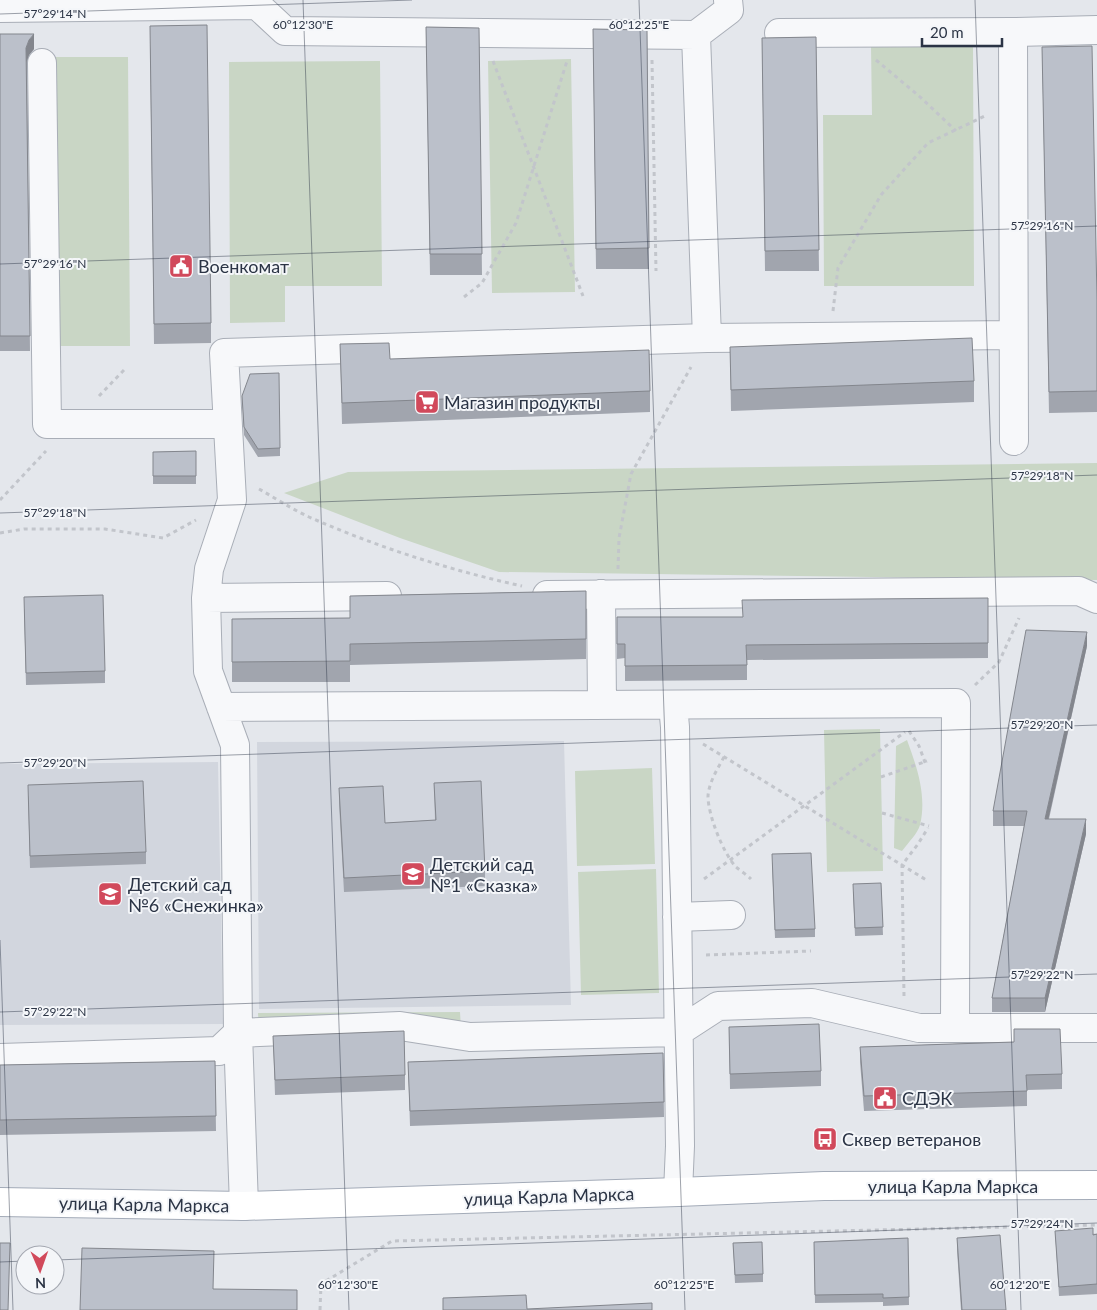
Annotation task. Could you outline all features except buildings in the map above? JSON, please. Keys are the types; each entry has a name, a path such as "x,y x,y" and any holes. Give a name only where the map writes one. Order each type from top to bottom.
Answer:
{"main road":[{"name":"улица Карла Маркса","path":"0,1202 244,1206 824,1186 1097,1184"}],"lane":[{"path":"0,8 257,3 285,31 696,35 729,10 728,0"},
{"path":"780,33 1097,30"},
{"path":"1013,32 1014,441"},
{"path":"696,35 707,338"},
{"path":"42,63 47,424 227,424"},
{"path":"244,1206 238,1034 235,745 208,671 206,598 209,569 232,500 224,353 707,338 1013,336"},
{"path":"522,595 1080,591 1097,599"},
{"path":"602,705 609,594"},
{"path":"206,598 414,596"},
{"path":"221,707 602,705 674,716 956,703 956,1028"},
{"path":"674,716 680,1146 678,1192"},
{"path":"677,907 731,915"},
{"path":"0,1058 219,1051 238,1034 400,1026 470,1037 678,1032 718,1006 812,1003 919,1028 1097,1028"}],"path":[{"path":"482,33 583,296"},
{"path":"836,33 876,60 919,96 956,131"},
{"path":"464,297 482,283 516,224 576,34"},
{"path":"635,34 651,43 656,271"},
{"path":"829,336 838,268 881,196 928,143 1013,102"},
{"path":"609,594 631,474 707,338"},
{"path":"258,489 307,516 384,546 481,577 562,595"},
{"path":"0,533 24,528 105,529 163,538 232,500"},
{"path":"956,703 1000,662 1030,592"},
{"path":"674,716 724,757 956,898"},
{"path":"677,907 731,860 915,724"},
{"path":"908,729 920,746 927,770"},
{"path":"881,777 956,751"},
{"path":"724,757 715,773 708,796 713,820 722,846 731,860 751,878"},
{"path":"882,813 956,832"},
{"path":"904,1024 902,865 929,826 930,818"},
{"path":"678,956 811,951"},
{"path":"320,1310 321,1284 392,1241 1097,1225"}],"shaded area":[{"name":"Детский сад №1 «Сказка»","path":"564,741 571,1005 259,1009 257,742"},
{"name":"Детский сад №6 «Снежинка»","path":"218,762 223,1024 0,1025 0,764"}],"green space":[{"path":"871,46 973,46 974,286 824,286 823,115 872,115"},
{"path":"54,57 128,57 130,346 56,346"},
{"path":"571,59 575,292 492,293 488,61"},
{"path":"380,61 382,286 285,286 285,322 230,323 229,62"},
{"path":"1097,463 1097,580 499,572 400,538 284,493 348,472"},
{"path":"880,729 883,871 827,872 824,730"},
{"path":"907,740 920,782 922,814 917,831 902,851 894,848 896,746"},
{"path":"652,768 655,864 577,866 575,771"},
{"path":"656,869 659,993 581,995 578,872"},
{"path":"460,1012 461,1028 259,1030 258,1013"}],"place":[{"name":"Военкомат","path":"181,266"},
{"name":"Магазин продукты","path":"427,402"},
{"name":"Детский сад №1 «Сказка»","path":"413,874"},
{"name":"Детский сад №6 «Снежинка»","path":"110,894"},
{"name":"СДЭК","path":"885,1098"},
{"name":"Сквер ветеранов","path":"825,1139"}]}
